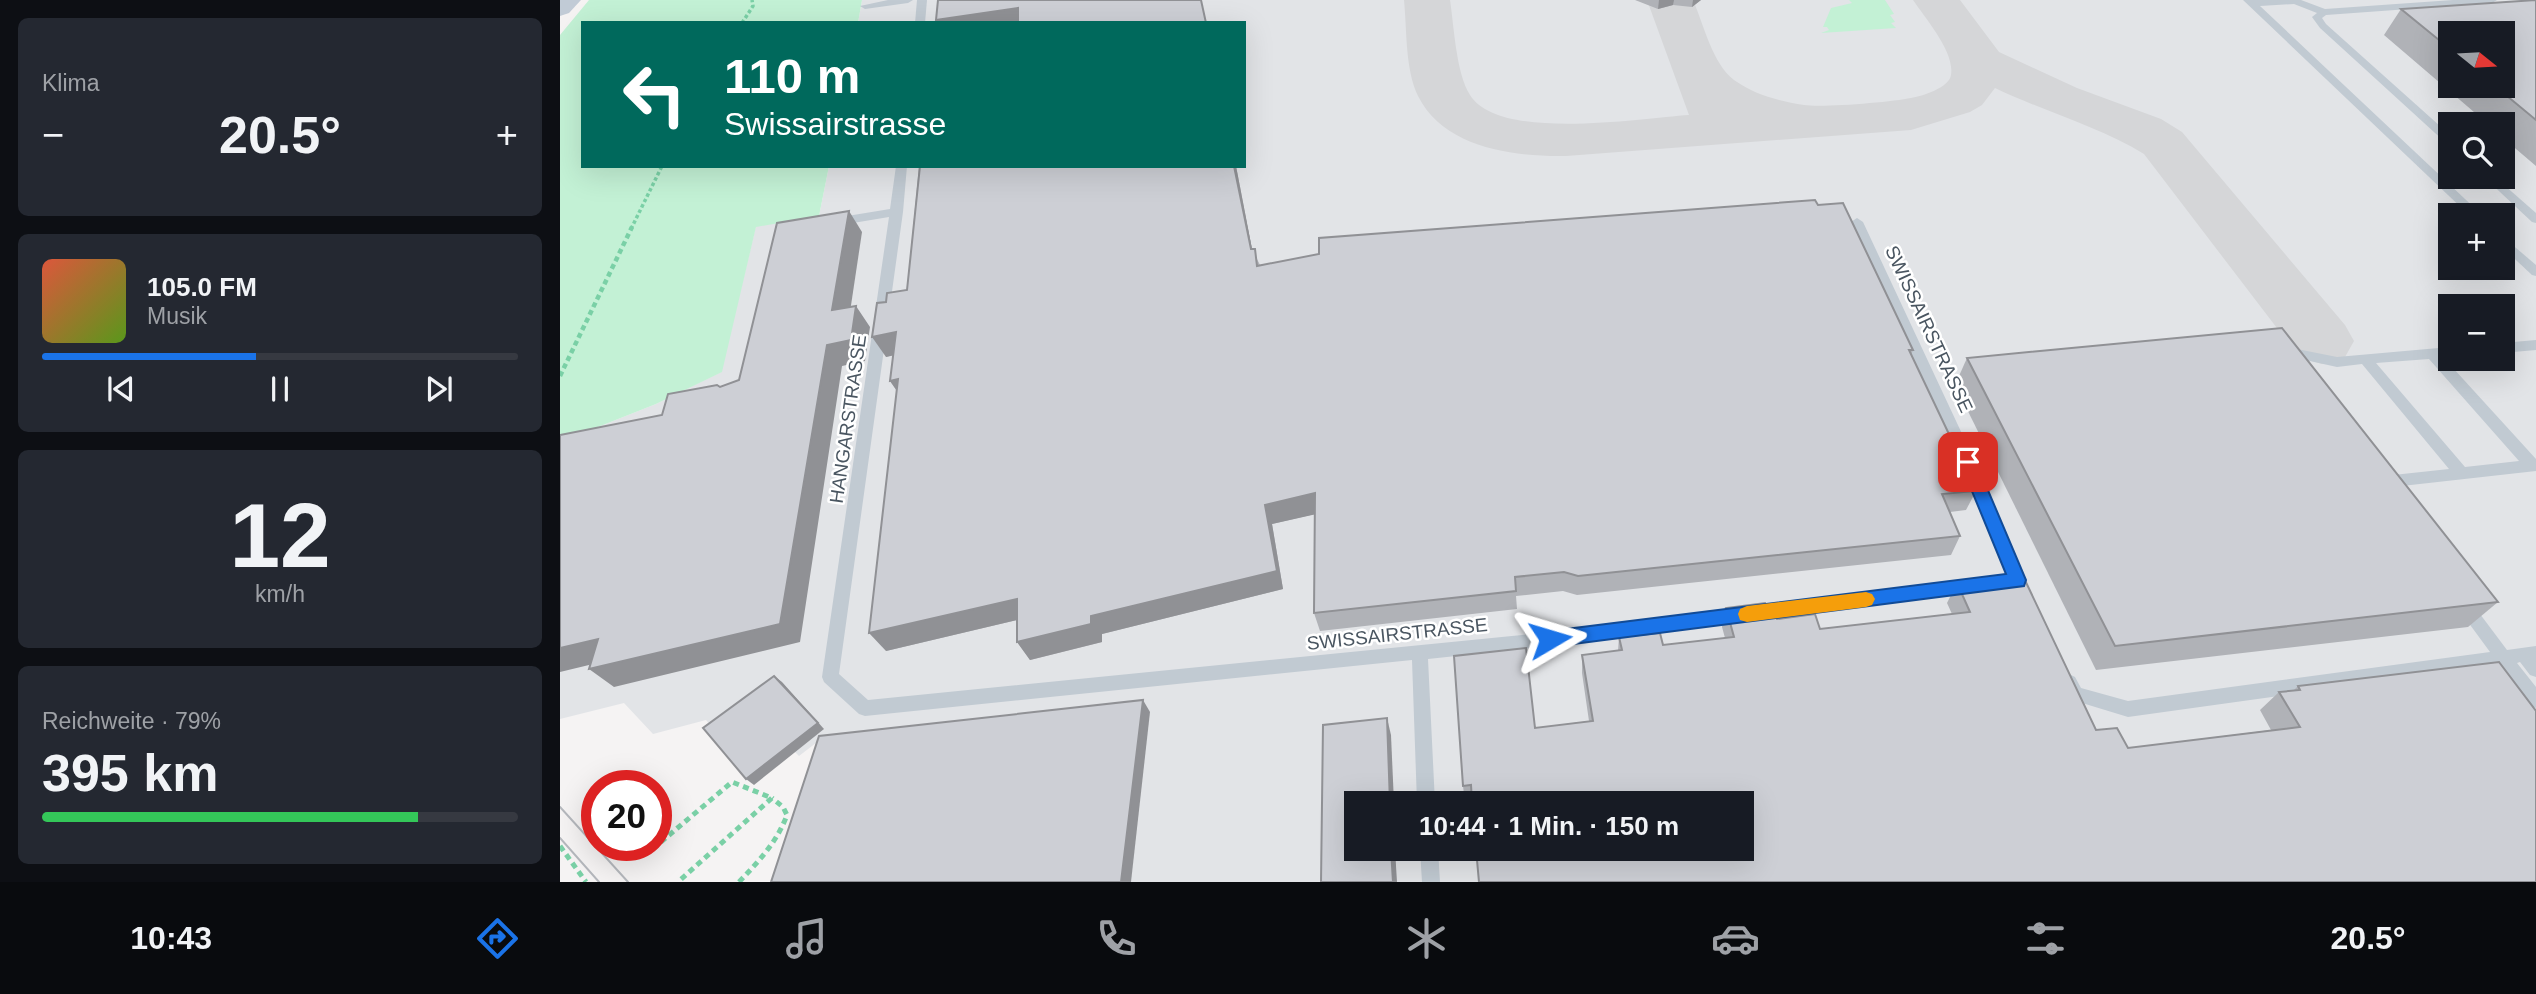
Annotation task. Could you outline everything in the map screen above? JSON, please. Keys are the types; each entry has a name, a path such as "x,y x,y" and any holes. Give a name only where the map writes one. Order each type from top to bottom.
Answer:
{"main road":[{"path":"560,8 568,0"}],"lane":[{"path":"864,6 908,0"},
{"path":"919,21 922,0"},
{"path":"2250,2 2295,1 2324,12 2491,0"},
{"path":"2250,2 2463,203"},
{"path":"2324,12 2317,17 2323,26 2438,130"},
{"name":"HANGARSTRASSE","path":"830,677 902,168"},
{"path":"2503,189 2536,219"},
{"path":"822,225 897,212"},
{"name":"SWISSAIRSTRASSE","path":"830,677 865,708 1522,642 2020,586 1966,457 1857,222"},
{"path":"2515,252 2536,272"},
{"path":"2515,347 2536,345"},
{"path":"2301,373 2279,350 2321,360 2438,353"},
{"path":"2432,354 2533,465"},
{"path":"2365,359 2461,473"},
{"path":"2380,482 2533,465"},
{"path":"2453,592 2536,700"},
{"path":"1420,652 1420,711 1425,791"},
{"path":"2064,671 2075,694 2128,709 2530,653 2536,670"},
{"path":"1430,861 1431,882"}],"path":[{"path":"743,21 753,6 752,0"},
{"path":"560,376 661,168"},
{"path":"672,833 732,782 772,797 787,815 782,831 770,850 739,882"},
{"path":"678,882 772,797"},
{"path":"560,846 586,882"}],"shaded area":[{"path":"862,0 2536,0 2536,882 790,882 825,736 799,756 795,752 715,731 706,720 653,734 624,703 560,719 560,442 656,404 721,372 756,226 819,216 829,168 1246,168 1246,21 858,21"}],"green space":[{"path":"589,0 862,0 858,21 581,21 581,168 829,168 819,216 756,227 722,372 656,404 560,442 560,35"},
{"path":"1849,0 1885,0 1894,14 1890,15 1895,22 1891,23 1896,28 1821,33 1829,30 1823,27 1831,8 1852,3"}],"building":[{"path":"938,0 1201,0 1206,21 1018,21 1018,8 936,20"},
{"path":"2536,0 2536,120 2509,98 2515,98 2515,21 2438,21 2438,39 2401,9"},
{"path":"920,168 1234,168 1257,266 1319,254 1319,238 1815,200 1818,205 1843,203 1976,491 1942,494 1960,536 1578,576 1564,572 1515,577 1516,591 1314,613 1315,493 1265,505 1277,571 1091,616 1091,624 1017,642 1017,599 869,633 898,379 890,381 896,332 872,337 877,303 886,302 887,293 907,290"},
{"path":"849,211 832,310 856,306 851,340 827,345 780,624 589,669 598,639 560,648 560,435 662,415 668,394 717,385 720,387 739,380 777,223"},
{"path":"2282,328 2498,602 2115,646 1967,358"},
{"path":"2023,576 2096,730 2117,728 2128,748 2300,727 2279,692 2300,690 2298,686 2499,662 2536,711 2536,882 1479,882 1477,861 1754,861 1754,791 1471,791 1471,785 1463,786 1454,656 1526,648 1535,728 1593,721 1582,655 1622,650 1619,637 1660,633 1663,645 1734,637 1726,608 1765,603 1769,616 1775,615 1777,619 1815,614 1820,629 1970,612 1957,583"},
{"path":"774,676 818,723 746,779 703,728"},
{"path":"1143,700 1121,882 771,882 819,736"},
{"path":"1387,718 1390,791 1344,791 1344,861 1392,861 1393,882 1321,882 1323,725"}],"taxiway":[{"path":"1427,0 1438,75 1444,96 1453,109 1481,127 1534,139 1566,140 1911,114 1952,101 1972,85 1976,74 1975,62 1968,46"},
{"path":"1670,0 1696,68"},
{"path":"1936,0 1981,63 2059,99 2142,130 2163,143 2322,341"},
{"path":"1696,68 1724,97 1750,109 1791,118"},
{"path":"1696,68 1713,111"}],"tram line":[{"path":"560,807 628,882"},
{"path":"560,838 599,882"}],"slow traffic":[{"path":"1747,614 1866,599"}],"route":[{"path":"1550,639 2017,580 1968,462"}]}
